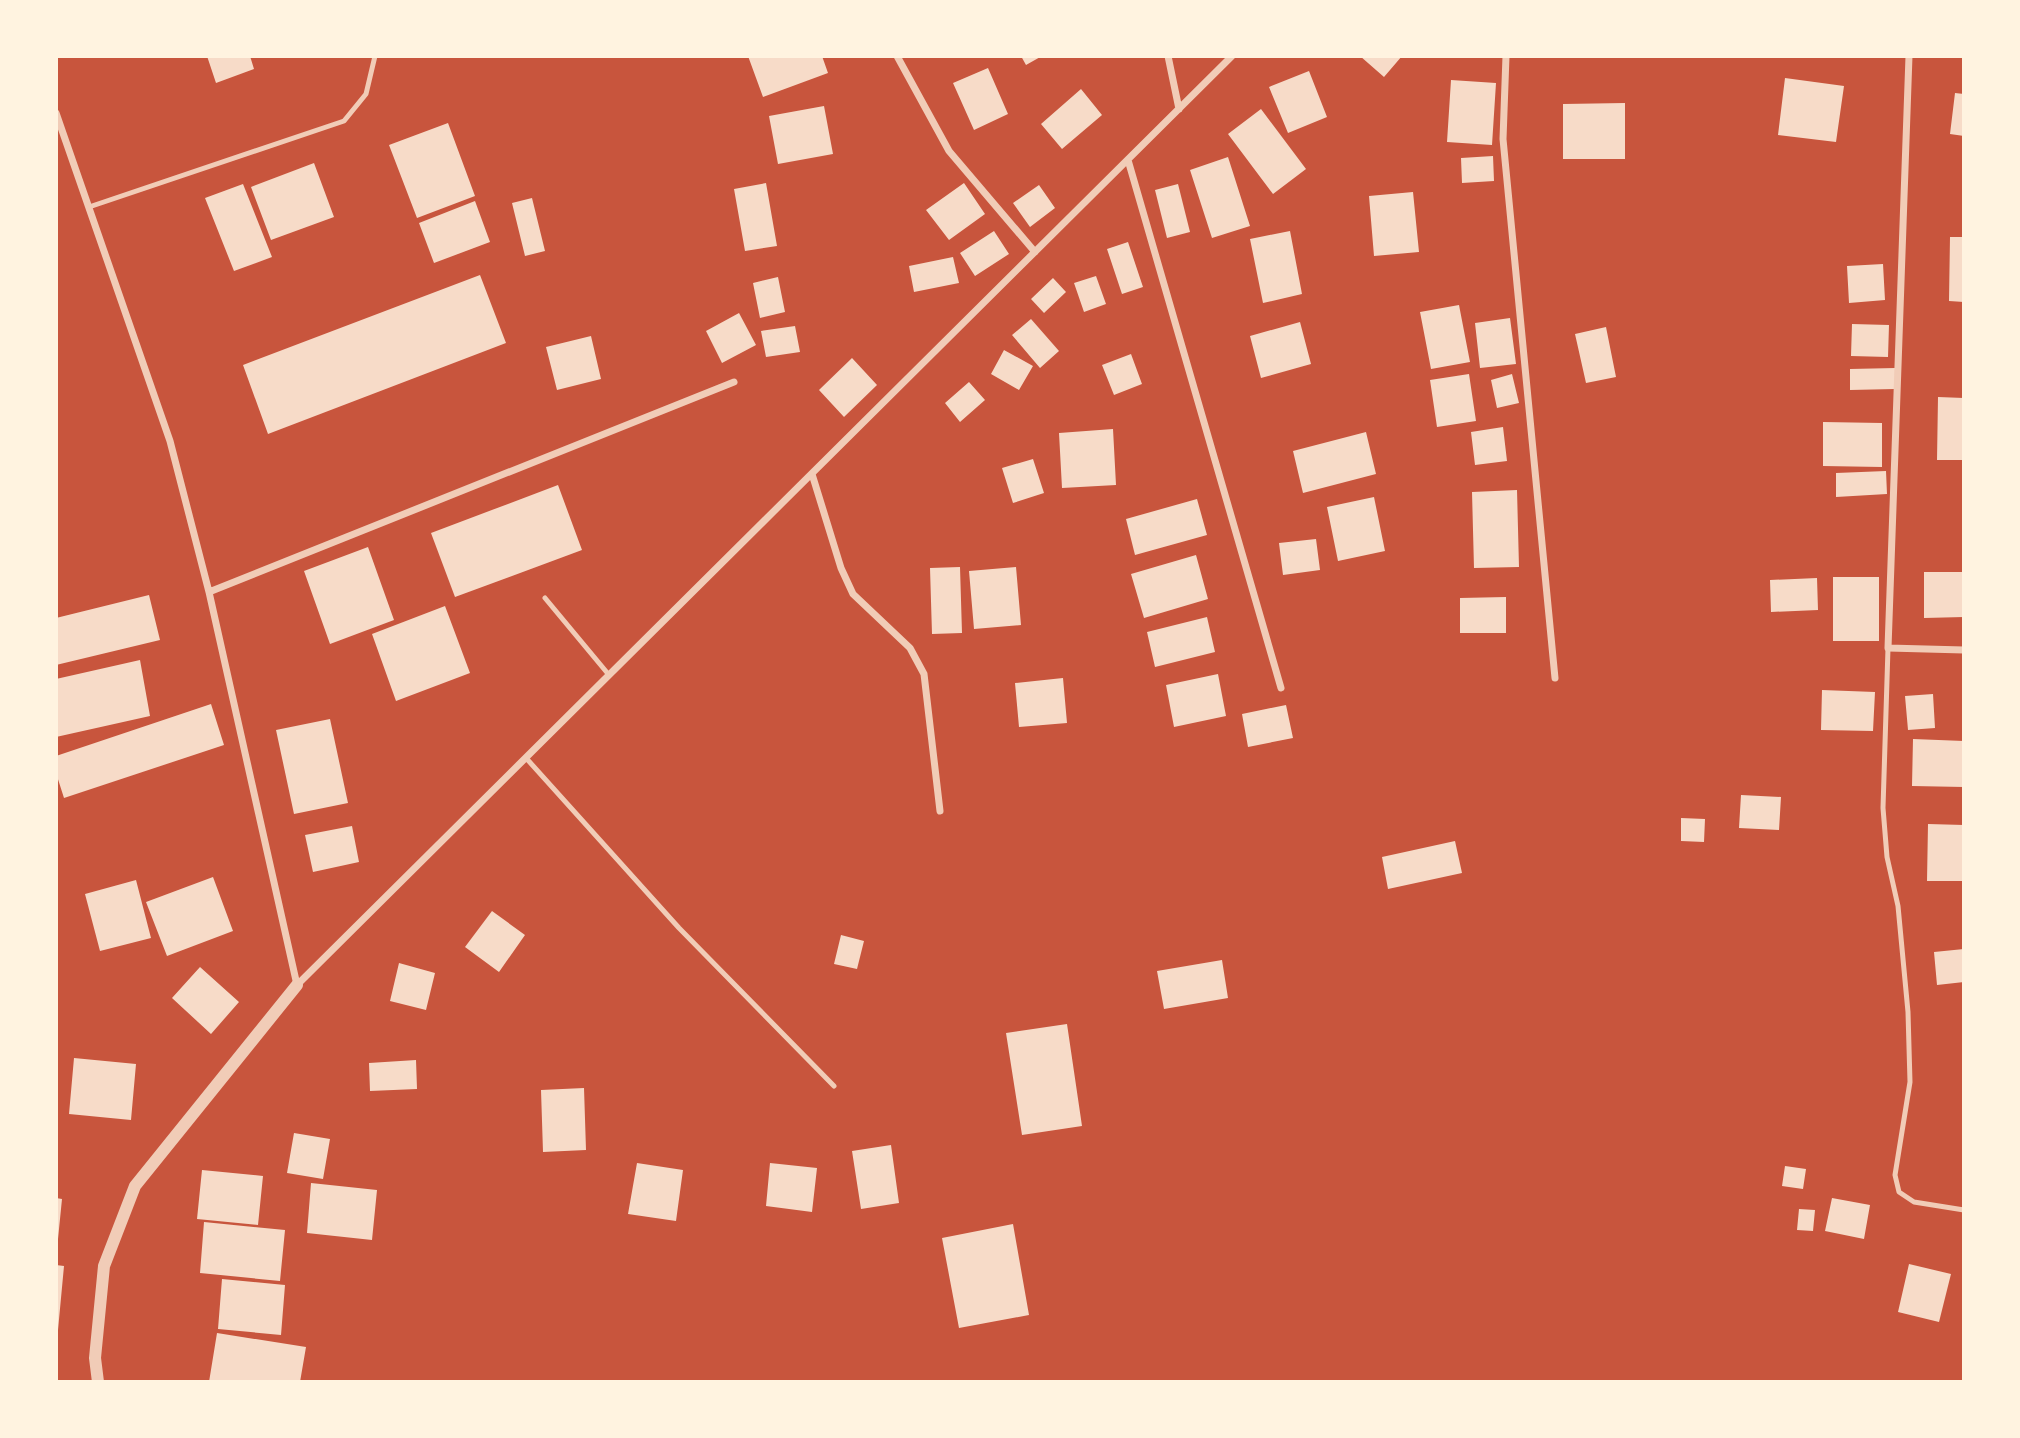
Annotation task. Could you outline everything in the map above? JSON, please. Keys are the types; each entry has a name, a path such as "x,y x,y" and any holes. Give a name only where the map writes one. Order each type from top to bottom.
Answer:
{"street":[{"path":"897,56 950,151 1035,253"},
{"path":"1168,56 1179,109"},
{"path":"98,1382 95,1357 104,1266 135,1186 296,985 1232,56"},
{"path":"1506,56 1503,139 1555,678"},
{"path":"1909,56 1888,648 1964,650"},
{"path":"56,113 170,441 209,592 296,985"},
{"path":"1128,160 1282,688"},
{"path":"209,592 734,382"},
{"path":"812,474 841,568 853,594 910,648 924,674 940,811"}],"lane":[{"path":"89,207 344,121 366,94 375,56"},
{"path":"545,598 609,675"},
{"path":"1888,648 1883,808 1886,857 1898,906 1908,1012 1910,1082 1895,1175 1899,1192 1914,1202 1964,1210"},
{"path":"526,758 680,928 834,1086"}],"building":[{"path":"207,56 250,56 254,69 216,83"},
{"path":"748,56 822,56 828,73 763,97"},
{"path":"1021,56 1042,56 1026,65"},
{"path":"1360,56 1402,56 1384,77"},
{"path":"988,68 1008,114 974,130 953,83"},
{"path":"1309,71 1327,117 1288,133 1269,87"},
{"path":"1785,78 1844,86 1836,142 1778,135"},
{"path":"1451,80 1496,83 1492,145 1447,142"},
{"path":"1081,89 1102,115 1062,149 1041,124"},
{"path":"1955,93 1964,94 1964,136 1950,134"},
{"path":"1625,103 1625,159 1563,159 1563,104"},
{"path":"824,106 833,154 778,164 769,116"},
{"path":"1261,109 1306,169 1273,194 1228,134"},
{"path":"448,123 475,196 417,218 389,145"},
{"path":"1493,156 1494,181 1462,183 1461,158"},
{"path":"1228,157 1250,226 1212,238 1190,170"},
{"path":"314,163 334,217 271,240 251,187"},
{"path":"766,183 777,246 745,251 734,189"},
{"path":"964,183 985,214 949,240 926,210"},
{"path":"243,184 272,257 234,271 205,198"},
{"path":"1178,184 1190,232 1167,238 1155,190"},
{"path":"1039,185 1055,208 1030,227 1013,203"},
{"path":"1413,192 1419,252 1374,256 1369,196"},
{"path":"532,198 545,251 525,256 512,203"},
{"path":"475,201 490,242 434,263 419,223"},
{"path":"994,231 1009,254 975,276 960,253"},
{"path":"1290,231 1302,294 1263,303 1250,239"},
{"path":"1950,237 1964,237 1964,302 1949,301"},
{"path":"1128,242 1143,287 1122,294 1107,249"},
{"path":"953,257 959,283 914,292 909,266"},
{"path":"1883,264 1885,300 1849,303 1847,266"},
{"path":"480,275 506,343 268,434 243,365"},
{"path":"1096,276 1106,304 1084,312 1074,283"},
{"path":"778,277 785,312 760,318 753,283"},
{"path":"1053,278 1066,292 1044,313 1031,299"},
{"path":"1459,305 1470,362 1431,369 1420,312"},
{"path":"739,313 756,345 722,363 706,331"},
{"path":"1510,318 1516,364 1480,368 1475,323"},
{"path":"1031,319 1059,351 1040,368 1012,335"},
{"path":"1300,322 1311,364 1261,378 1250,336"},
{"path":"1852,324 1889,325 1888,357 1851,356"},
{"path":"795,326 800,352 766,357 761,331"},
{"path":"1606,327 1616,377 1586,383 1575,334"},
{"path":"591,336 601,379 557,390 546,347"},
{"path":"1004,350 1033,366 1019,390 991,374"},
{"path":"1131,354 1142,384 1114,395 1102,365"},
{"path":"852,358 877,385 844,417 819,390"},
{"path":"1895,368 1895,389 1850,390 1850,369"},
{"path":"1469,374 1476,421 1437,427 1430,380"},
{"path":"1512,374 1519,403 1497,408 1491,380"},
{"path":"969,382 985,400 960,422 945,403"},
{"path":"1938,397 1964,398 1964,460 1937,460"},
{"path":"1823,422 1882,423 1882,467 1823,466"},
{"path":"1503,427 1507,461 1475,465 1471,432"},
{"path":"1113,429 1116,485 1062,488 1059,433"},
{"path":"1366,432 1376,474 1303,493 1293,451"},
{"path":"1033,459 1044,493 1013,503 1002,468"},
{"path":"1886,471 1887,494 1836,497 1836,473"},
{"path":"558,485 582,550 455,597 431,533"},
{"path":"1517,490 1519,567 1474,568 1472,492"},
{"path":"1374,497 1385,551 1338,561 1327,507"},
{"path":"1197,499 1207,535 1135,555 1126,519"},
{"path":"1316,539 1320,570 1283,575 1279,543"},
{"path":"368,547 394,620 330,644 304,571"},
{"path":"1196,555 1208,599 1144,618 1131,574"},
{"path":"960,567 962,633 932,634 930,568"},
{"path":"1016,567 1021,625 974,629 969,571"},
{"path":"1924,572 1964,572 1964,617 1924,618"},
{"path":"1833,577 1879,577 1879,641 1833,641"},
{"path":"1817,578 1818,610 1771,612 1770,580"},
{"path":"149,595 160,640 56,665 56,618"},
{"path":"1506,597 1506,633 1460,633 1460,598"},
{"path":"445,606 470,673 396,701 372,634"},
{"path":"1207,617 1215,652 1155,667 1147,632"},
{"path":"140,660 150,716 56,737 56,679"},
{"path":"1218,674 1226,716 1174,727 1166,685"},
{"path":"1063,678 1067,723 1019,727 1015,683"},
{"path":"1822,690 1875,692 1873,731 1821,730"},
{"path":"1933,694 1935,728 1908,730 1905,696"},
{"path":"211,704 224,745 64,798 56,773 56,756"},
{"path":"1286,705 1293,738 1248,747 1242,714"},
{"path":"330,719 348,803 294,814 276,730"},
{"path":"1913,739 1964,741 1964,787 1912,786"},
{"path":"1741,795 1781,797 1779,830 1739,828"},
{"path":"1681,818 1705,819 1704,842 1681,841"},
{"path":"1928,824 1964,825 1964,881 1927,881"},
{"path":"352,826 359,862 313,872 305,835"},
{"path":"1455,841 1462,873 1388,889 1382,857"},
{"path":"213,877 233,931 167,956 146,902"},
{"path":"136,880 151,938 100,951 85,894"},
{"path":"492,911 525,935 499,972 465,947"},
{"path":"841,935 864,941 857,969 834,964"},
{"path":"1964,949 1964,982 1937,985 1934,952"},
{"path":"1222,960 1228,998 1164,1009 1157,971"},
{"path":"399,963 435,973 426,1010 390,1001"},
{"path":"200,967 239,1002 211,1034 172,998"},
{"path":"1067,1024 1082,1126 1022,1135 1006,1033"},
{"path":"74,1058 136,1064 131,1120 69,1114"},
{"path":"416,1060 417,1089 370,1091 369,1063"},
{"path":"584,1088 586,1150 543,1152 541,1090"},
{"path":"294,1133 330,1139 323,1179 287,1173"},
{"path":"891,1145 899,1203 861,1209 852,1151"},
{"path":"637,1163 683,1170 676,1221 628,1214"},
{"path":"770,1163 817,1168 812,1212 766,1206"},
{"path":"1785,1166 1806,1169 1803,1189 1782,1186"},
{"path":"202,1170 263,1176 258,1225 197,1219"},
{"path":"311,1183 377,1190 372,1240 307,1233"},
{"path":"56,1198 62,1199 58,1239 56,1239"},
{"path":"1832,1198 1870,1205 1864,1239 1825,1231"},
{"path":"1799,1209 1815,1210 1813,1231 1797,1230"},
{"path":"204,1222 285,1230 280,1281 200,1273"},
{"path":"1013,1224 1029,1315 959,1328 942,1238"},
{"path":"1909,1264 1951,1274 1939,1322 1898,1312"},
{"path":"56,1265 64,1266 58,1330 56,1330"},
{"path":"222,1279 285,1285 281,1335 218,1329"},
{"path":"217,1333 306,1347 300,1382 209,1382"}]}
